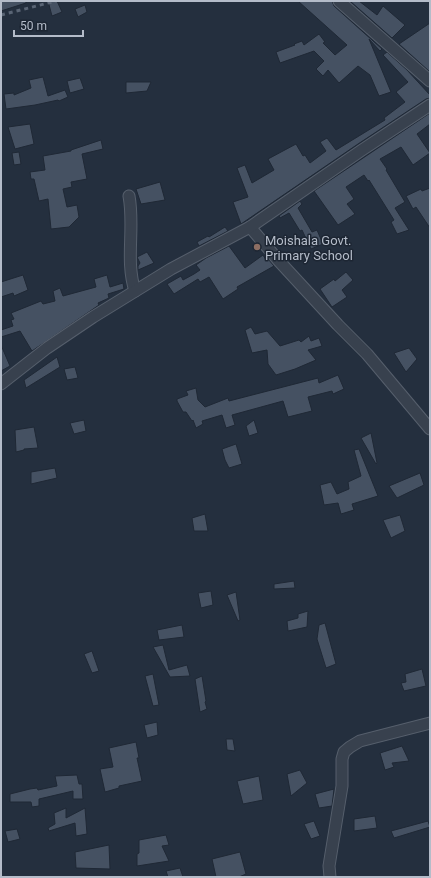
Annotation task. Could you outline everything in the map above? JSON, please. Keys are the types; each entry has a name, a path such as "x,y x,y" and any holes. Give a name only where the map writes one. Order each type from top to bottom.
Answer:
{"street":[{"path":"340,1 378,37 430,81"},
{"path":"1,384 47,348 93,317 171,269 250,227 430,105"},
{"path":"129,196 131,216 130,270 135,291"},
{"path":"250,227 278,260 367,354 430,429"},
{"path":"330,877 329,866 342,786 342,759 344,752 360,741 430,723"}],"building":[{"path":"1,1 26,1 26,3 1,11"},
{"path":"48,1 57,1 62,12 52,16"},
{"path":"298,1 332,1 334,6 382,49 380,51 369,39 391,92 379,96 370,75 358,66 339,83 328,70 323,76 316,69 324,61 314,51 280,63 276,52 302,41 304,45 319,34 325,42 323,43 335,55 347,45"},
{"path":"350,1 359,1 377,15 383,6 405,25 392,38"},
{"path":"85,5 87,12 78,17 75,9"},
{"path":"430,23 430,72 399,44"},
{"path":"387,52 407,70 430,95 430,98 426,99 358,144 241,224 233,202 248,197 237,168 245,165 252,183 274,170 268,159 296,144 303,156 305,155 310,163 326,151 320,142 327,138 336,150 385,120 384,118 405,102 396,92 408,82 383,55"},
{"path":"43,77 48,96 65,90 68,97 59,101 6,109 4,94 14,93 14,95 31,88 29,80"},
{"path":"80,78 84,89 70,93 67,81"},
{"path":"126,82 151,82 147,91 126,93"},
{"path":"430,113 430,124 417,134 430,153 413,165 401,147 380,159 405,202 395,208 409,230 397,234 391,222 394,220 369,180 368,181 364,175 346,187 354,199 347,204 355,214 338,225 314,191"},
{"path":"30,124 34,144 15,149 8,127"},
{"path":"101,140 103,149 82,154 87,179 71,182 72,187 63,189 67,207 77,205 79,217 69,227 51,229 48,199 39,201 34,179 31,179 30,172 45,170 43,156 71,151"},
{"path":"19,152 21,164 14,165 12,153"},
{"path":"160,182 165,200 141,204 136,189"},
{"path":"430,188 430,228 416,207 413,209 406,196 421,189 422,191"},
{"path":"300,201 302,204 298,208 312,232 317,230 323,244 311,249 302,230 300,231 289,213 280,218 279,216"},
{"path":"225,227 228,231 199,246 197,242 208,236 209,237"},
{"path":"229,246 245,268 263,255 266,260 268,259 274,266 237,287 238,289 223,299 209,277 200,282 198,279 174,294 167,284 181,276 183,280 194,274 200,270 196,265"},
{"path":"147,252 154,263 138,270 140,263 137,257"},
{"path":"346,272 353,280 342,290 347,297 332,307 320,289 334,279 335,281"},
{"path":"23,275 28,290 14,296 13,293 1,297 1,282"},
{"path":"107,275 110,287 123,283 124,289 108,294 109,298 98,303 99,305 32,351 20,331 1,337 1,330 13,326 11,320 14,319 11,313 41,301 43,304 55,301 53,291 60,288 63,296 96,287 94,279"},
{"path":"251,327 255,334 267,331 280,346 299,340 301,342 309,336 311,341 319,338 322,346 308,350 316,360 276,375 268,364 267,350 252,353 245,330"},
{"path":"1,345 10,366 1,371"},
{"path":"409,348 417,359 406,372 394,353"},
{"path":"57,357 60,367 26,388 24,380"},
{"path":"75,367 78,378 67,380 64,369"},
{"path":"338,375 344,389 333,394 332,391 308,397 312,411 288,417 283,401 232,415 235,425 226,428 222,415 202,421 203,424 196,428 193,420 192,421 186,412 183,412 177,401 177,399 188,395 186,391 196,388 198,400 205,407 228,398 229,401 318,378 319,383"},
{"path":"84,420 86,431 74,434 70,423"},
{"path":"254,420 258,433 249,436 246,426"},
{"path":"34,427 38,448 24,449 16,452 15,430"},
{"path":"371,433 377,463 376,464 361,438"},
{"path":"236,444 242,464 229,468 222,449"},
{"path":"359,449 378,496 352,504 354,510 341,514 338,503 324,505 320,485 331,482 337,494 349,489 348,482 361,476 354,450"},
{"path":"55,468 57,478 31,484 31,472"},
{"path":"420,473 424,485 397,498 389,486"},
{"path":"205,514 208,531 194,531 192,518"},
{"path":"400,515 405,531 391,538 383,520"},
{"path":"294,581 295,588 274,589 274,584"},
{"path":"211,591 213,605 201,608 198,593"},
{"path":"236,592 240,620 238,621 227,595"},
{"path":"308,611 307,627 288,631 287,621 298,618 298,614"},
{"path":"325,623 336,664 326,668 317,639 319,625"},
{"path":"182,625 184,637 159,640 157,630"},
{"path":"163,645 169,670 187,665 190,676 170,677 153,647"},
{"path":"92,651 99,671 92,673 84,654"},
{"path":"422,669 426,686 404,691 401,683 406,682 405,674"},
{"path":"153,674 159,705 153,706 145,676"},
{"path":"202,676 207,709 200,712 195,679"},
{"path":"157,722 158,735 147,738 144,725"},
{"path":"226,739 233,739 235,751 227,750"},
{"path":"136,742 139,758 137,758 142,781 119,786 119,788 105,792 100,769 113,767 109,748"},
{"path":"402,746 409,761 392,763 394,767 385,770 380,753"},
{"path":"300,770 307,783 291,796 287,774"},
{"path":"77,775 79,784 82,784 83,799 73,799 73,791 39,799 39,806 32,807 31,802 10,802 10,794 30,789 37,788 38,790 57,786 55,776"},
{"path":"259,776 263,800 243,804 237,781"},
{"path":"334,789 332,806 319,808 315,794"},
{"path":"66,808 66,818 85,808 87,834 76,836 75,823 49,831 48,828 55,824 54,813"},
{"path":"375,816 377,828 354,831 354,819"},
{"path":"314,821 320,836 311,839 304,824"},
{"path":"428,821 430,827 394,838 391,831"},
{"path":"17,829 20,839 8,842 5,831"},
{"path":"166,835 169,845 162,846 169,861 137,866 139,840"},
{"path":"109,845 110,869 76,868 75,852"},
{"path":"240,852 246,874 239,877 216,877 212,859"},
{"path":"180,868 183,877 168,877 166,871"}],"railway":[{"path":"1,15 56,1"}],"place":[{"name":"Moishala Govt. Primary School","path":"257,247"}]}
